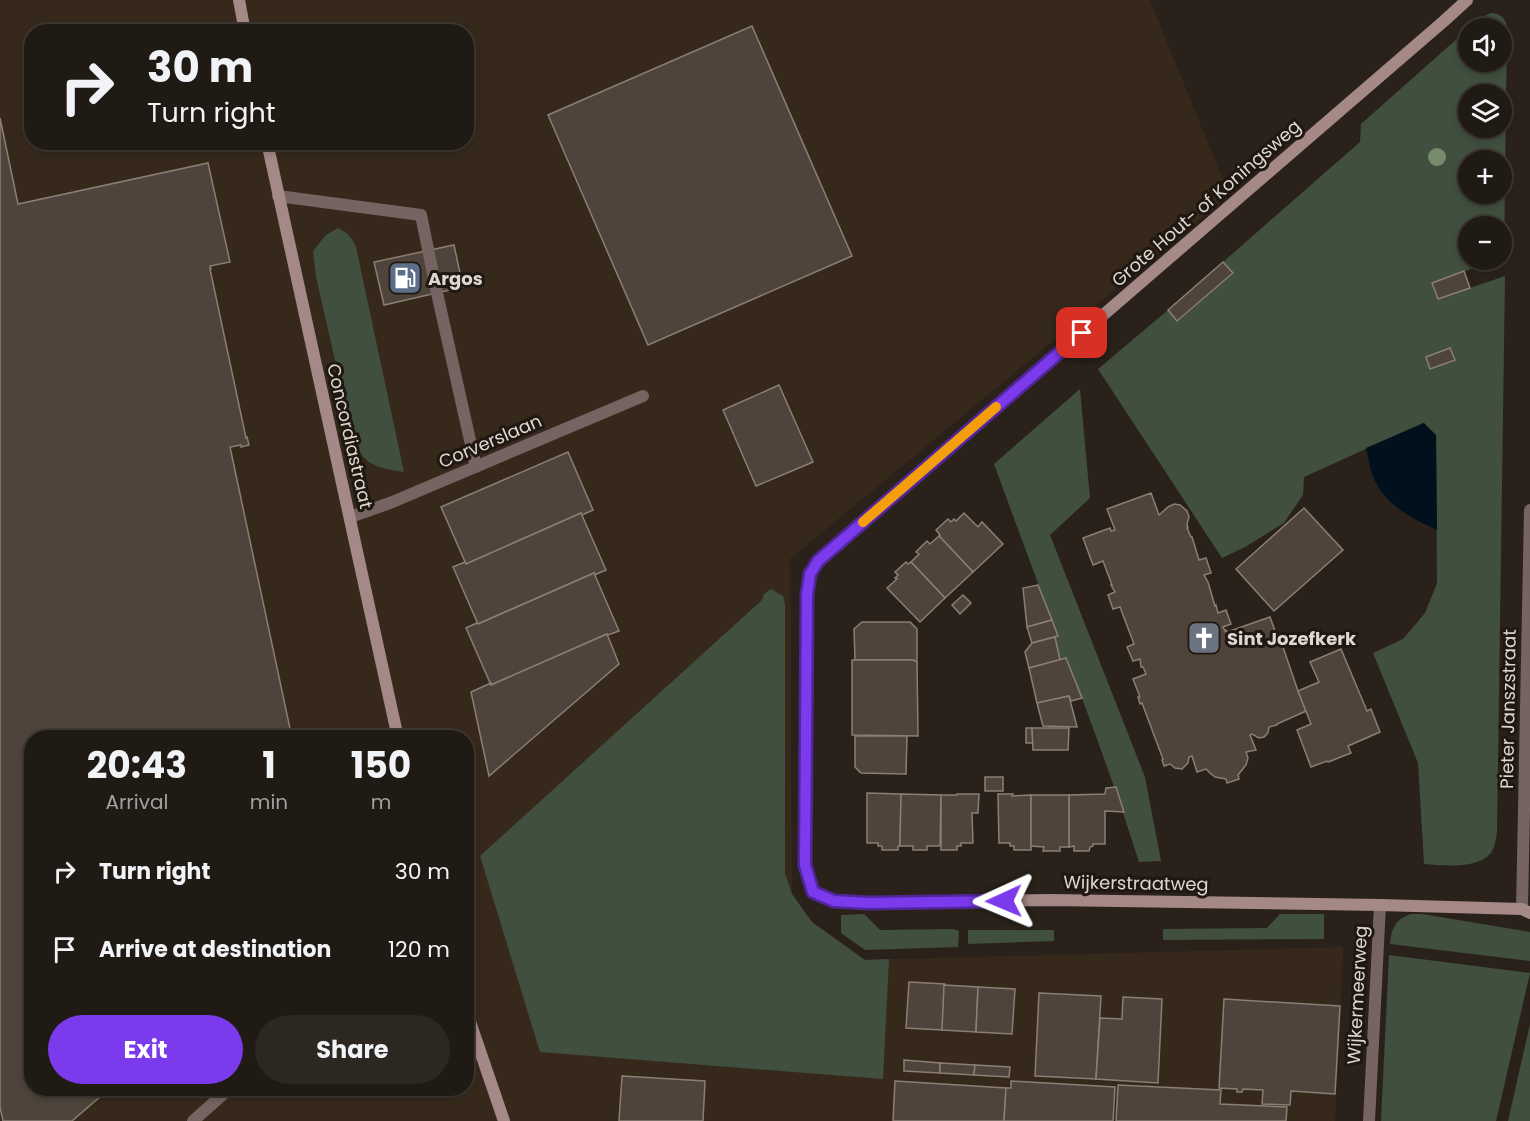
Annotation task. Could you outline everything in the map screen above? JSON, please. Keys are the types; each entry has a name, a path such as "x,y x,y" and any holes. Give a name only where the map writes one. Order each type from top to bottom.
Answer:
{"street":[{"path":"239,0 244,24"},
{"name":"Grote Hout- of Koningsweg","path":"805,865 807,595 810,574 818,561 1467,0"},
{"name":"Concordiastraat","path":"269,150 396,730"},
{"path":"278,196 421,215 476,467"},
{"name":"Corverslaan","path":"350,517 390,503 643,396"},
{"name":"Pieter Janszstraat","path":"1526,911 1530,510"},
{"name":"Wijkerstraatweg","path":"805,865 813,892 834,901 869,903 1050,900 1380,905"},
{"name":"Wijkermeerweg","path":"1369,1121 1380,905 1526,911"},
{"path":"474,1033 504,1121"},
{"path":"193,1121 221,1096"}],"shaded area":[{"path":"0,0 1150,0 1229,195 790,559 792,894 812,922 865,960 1343,947 1335,1121 0,1121"}],"green space":[{"path":"1491,13 1503,18 1480,18"},
{"path":"1458,38 1458,72 1506,72 1506,84 1458,84 1458,138 1506,138 1505,150 1458,150 1458,204 1505,204 1505,216 1458,216 1458,270 1468,270 1432,284 1438,299 1505,276 1497,831 1490,854 1484,859 1467,864 1424,864 1418,763 1373,653 1403,639 1425,613 1437,583 1436,435 1423,423 1304,477 1303,495 1284,523 1222,558 1098,369 1168,310 1178,321 1233,274 1223,262 1360,142 1361,124"},
{"path":"338,228 349,236 356,247 404,472 383,468 369,462 359,450 351,430 316,277 313,251 326,235"},
{"path":"1080,389 1090,498 1050,535 1145,777 1161,861 1139,862 1067,659 1060,660 1055,637 1057,635 994,464"},
{"path":"771,589 783,596 785,604 785,874 792,894 812,922 865,960 889,959 883,1079 540,1052 480,856 762,600 764,594"},
{"path":"864,914 880,930 954,929 959,931 958,947 865,950 841,933 841,915"},
{"path":"1280,914 1324,914 1324,939 1163,940 1163,929 1267,928"},
{"path":"1411,914 1530,932 1530,961 1390,944 1395,925"},
{"path":"968,930 1054,930 1054,941 968,944"},
{"path":"1389,955 1530,973 1496,1121 1381,1121"},
{"path":"1530,1024 1530,1121 1508,1121"}],"water":[{"path":"1424,423 1436,435 1437,530 1416,520 1389,501 1371,471 1366,448"}],"building":[{"path":"752,26 852,256 648,345 548,115"},
{"path":"0,118 18,204 208,163 230,262 210,266 210,269 249,445 230,447 290,730 24,730 24,1096 101,1096 72,1121 3,1121 0,1107"},
{"path":"454,245 463,287 384,305 374,262"},
{"path":"1223,262 1233,273 1177,321 1168,310"},
{"path":"1464,271 1470,288 1438,299 1432,283"},
{"path":"1450,348 1455,360 1430,369 1426,357"},
{"path":"779,385 813,462 756,486 723,410"},
{"path":"568,452 593,510 582,515 581,513 466,564 441,507"},
{"name":"Sint Jozefkerk","path":"1151,493 1159,515 1174,504 1180,505 1187,511 1189,517 1187,528 1199,560 1206,558 1211,573 1204,575 1215,606 1218,613 1226,610 1231,624 1223,627 1225,631 1270,617 1306,711 1269,727 1264,737 1250,735 1256,750 1246,752 1248,758 1246,765 1238,775 1239,779 1227,783 1226,779 1215,777 1206,769 1197,772 1192,756 1182,769 1170,764 1164,766 1133,679 1146,674 1141,667 1140,659 1133,661 1127,647 1134,644 1120,607 1113,609 1108,595 1115,592 1103,561 1093,565 1083,538 1110,528 1111,531 1115,530 1107,509"},
{"path":"1304,508 1343,550 1274,611 1236,569"},
{"path":"581,513 606,570 594,575 594,573 478,624 453,567 465,562 466,564"},
{"path":"964,513 978,527 982,522 1003,544 973,572 936,530 948,519 951,522 954,519 956,521"},
{"path":"939,536 973,572 945,598 911,562 919,554 916,552 927,541 930,544"},
{"path":"906,562 908,564 911,562 945,598 920,622 887,588 897,579 895,578 898,575 895,572"},
{"path":"594,573 619,631 607,634 491,685 466,628"},
{"path":"1038,585 1052,620 1027,627 1023,588"},
{"path":"963,595 971,603 960,614 952,605"},
{"path":"1052,620 1058,636 1032,643 1027,627"},
{"path":"862,622 910,622 917,629 917,662 913,660 855,660 854,629"},
{"path":"607,634 619,664 489,776 471,692"},
{"path":"1055,637 1060,660 1029,668 1025,652 1032,643"},
{"path":"1341,649 1367,711 1371,709 1380,732 1348,746 1351,753 1311,767 1297,730 1311,724 1298,691 1319,682 1310,662"},
{"path":"1066,658 1082,698 1071,701 1069,696 1037,703 1029,668"},
{"path":"852,660 913,660 917,662 918,736 852,735"},
{"path":"1069,696 1077,727 1043,726 1037,703"},
{"path":"1026,728 1032,728 1033,743 1026,743"},
{"path":"1032,728 1069,728 1068,750 1033,750"},
{"path":"855,736 907,736 906,774 861,773 855,767"},
{"path":"985,777 1003,777 1003,791 985,791"},
{"path":"1116,787 1124,812 1105,811 1105,844 1093,844 1089,851 1074,851 1074,846 1069,847 1069,795 1105,794 1106,788"},
{"path":"867,793 901,794 898,850 882,850 882,846 878,846 878,843 867,843"},
{"path":"901,794 941,795 940,846 927,846 927,850 913,850 913,846 900,846"},
{"path":"979,794 978,813 972,813 973,843 961,843 961,846 957,846 957,850 941,850 941,795"},
{"path":"998,794 1031,795 1031,850 1014,850 1014,846 1010,846 1010,843 999,843"},
{"path":"1031,795 1069,795 1069,847 1060,847 1060,851 1043,851 1044,847 1031,846"},
{"path":"909,982 945,984 942,1030 906,1028"},
{"path":"944,985 978,987 976,1032 942,1030"},
{"path":"978,987 1015,989 1012,1034 976,1032"},
{"path":"1039,993 1101,996 1096,1079 1035,1076"},
{"path":"1123,997 1162,999 1158,1083 1096,1079 1100,1018 1122,1019"},
{"path":"1224,999 1340,1006 1335,1094 1291,1091 1290,1105 1262,1104 1263,1090 1243,1089 1242,1092 1237,1092 1237,1089 1219,1088"},
{"path":"904,1060 940,1063 940,1073 904,1071"},
{"path":"940,1063 975,1065 974,1075 940,1073"},
{"path":"975,1065 1010,1067 1009,1077 974,1075"},
{"path":"622,1076 705,1081 703,1121 619,1121"},
{"path":"895,1081 1006,1088 1004,1121 893,1121"},
{"path":"1011,1081 1115,1087 1113,1121 1004,1121 1006,1088 1011,1088"},
{"path":"1118,1085 1221,1090 1220,1104 1287,1107 1286,1121 1116,1121"}],"slow traffic":[{"path":"863,522 996,407"}],"place":[{"name":"Argos","path":"405,278"},
{"name":"Sint Jozefkerk","path":"1204,638"}],"route":[{"path":"1004,901 869,903 834,901 813,892 805,865 807,595 810,574 818,561 1082,333"}]}
